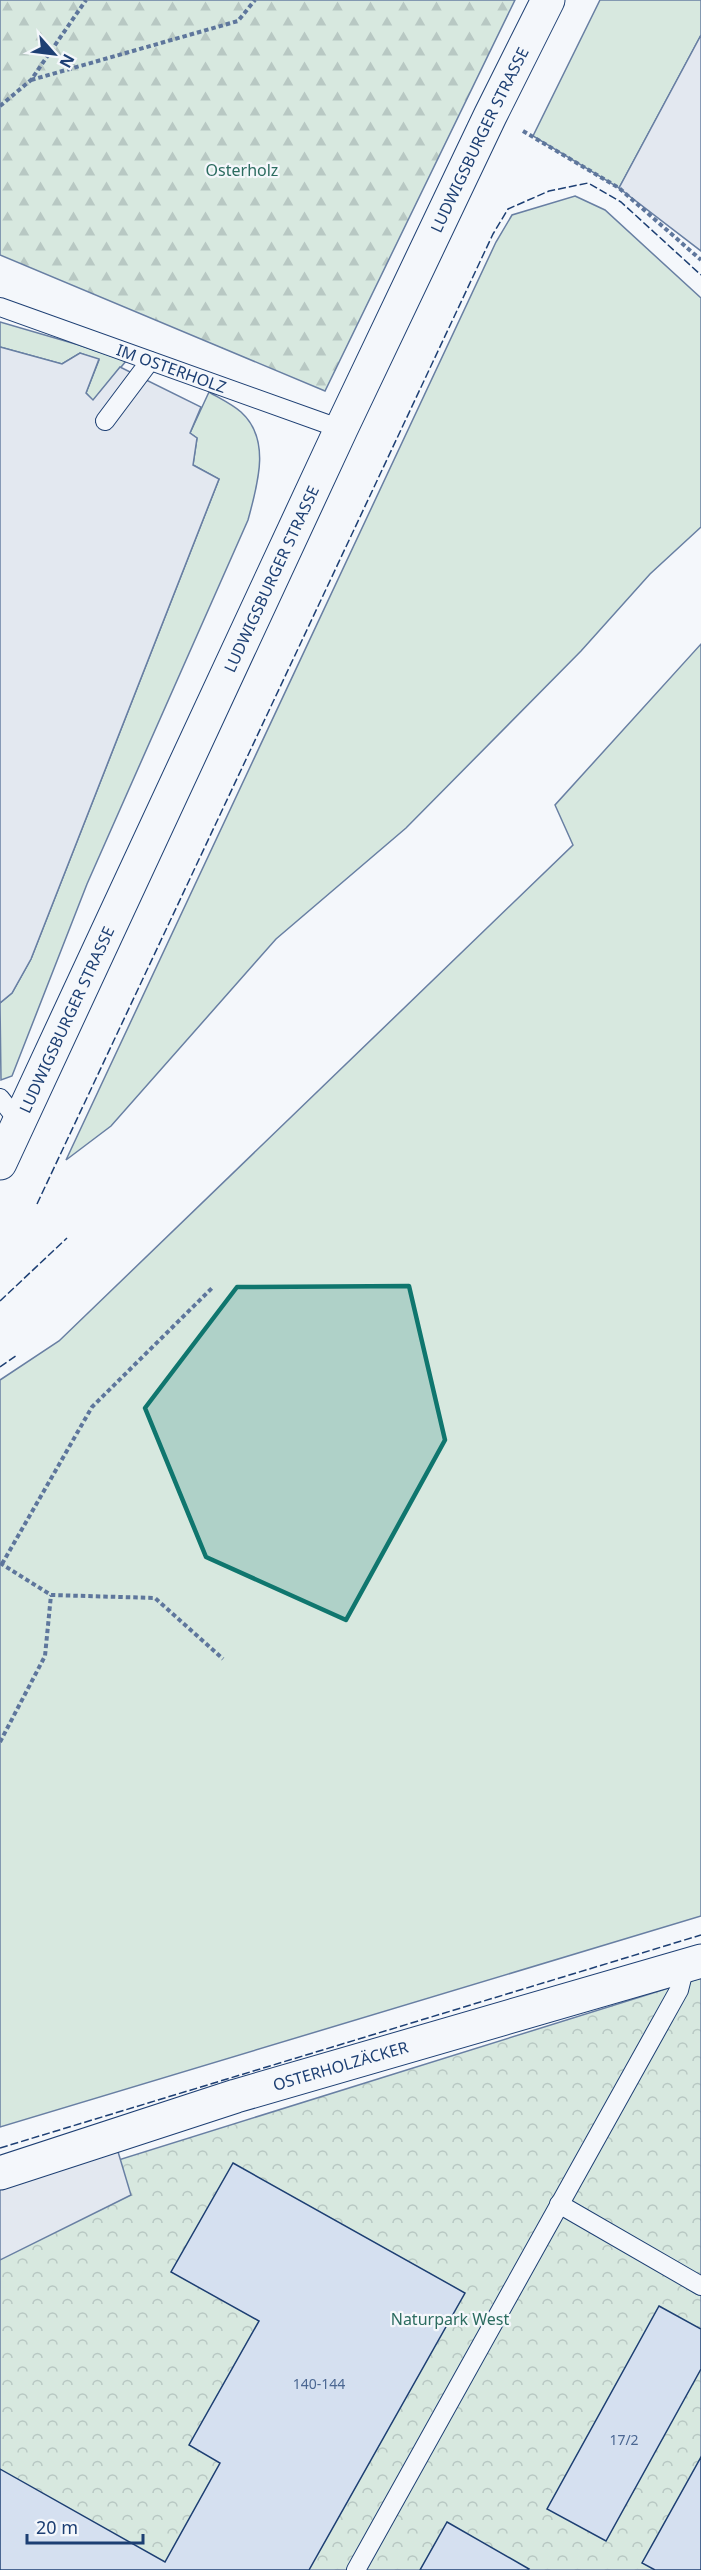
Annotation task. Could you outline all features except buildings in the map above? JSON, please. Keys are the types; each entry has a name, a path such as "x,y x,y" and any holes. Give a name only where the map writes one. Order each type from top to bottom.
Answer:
{"street":[{"name":"LUDWIGSBURGER STRASSE","path":"0,1163 9,1110 548,0"},
{"name":"OSTERHOLZÄCKER","path":"0,2173 236,2096 696,1966"}],"lane":[{"name":"IM OSTERHOLZ","path":"0,307 341,429"},
{"path":"105,421 150,361"},
{"path":"356,2570 679,1990 696,1966"},
{"path":"559,2204 701,2286"}],"path":[{"path":"0,106 31,80 86,0"},
{"path":"31,80 238,21 255,0"},
{"path":"490,116 533,136 619,188 701,260"},
{"path":"213,1287 92,1407 1,1564 51,1595 155,1598 223,1659"},
{"path":"0,1742 45,1656 51,1595"}],"highlighted area":[{"path":"409,1286 445,1440 346,1620 206,1557 145,1408 237,1287"}],"green space":[{"name":"Osterholz","path":"0,0 515,0 325,391 0,255"},
{"path":"600,0 701,0 701,35 619,188 533,136"},
{"path":"575,196 605,210 701,298 701,527 650,574 581,651 406,828 276,939 111,1126 66,1160 496,242 512,215"},
{"path":"0,322 126,361 93,401 86,393 99,360 80,353 62,364 0,347"},
{"path":"209,392 241,412 251,423 256,436 259,450 258,478 248,520 87,884 12,1076 1,1080 0,1003 12,993 31,959 219,479 193,465 197,438 190,433"},
{"path":"701,644 701,1916 0,2127 0,1380 59,1341 573,845 555,805"},
{"name":"Naturpark West","path":"701,1978 701,2570 0,2570 0,2197"}],"shaded area":[{"path":"701,35 701,251 619,188"},
{"path":"0,347 62,364 80,353 99,359 86,393 93,400 120,367 201,407 190,433 197,438 193,465 219,479 31,959 12,993 0,1003"},
{"path":"116,2145 131,2195 0,2260 0,2182"}],"fence":[{"path":"37,1204 493,234 508,209 549,191 588,183 621,202 701,275"},
{"path":"0,1301 67,1238"},
{"path":"0,1367 17,1355"},
{"path":"0,2148 701,1935"}]}
